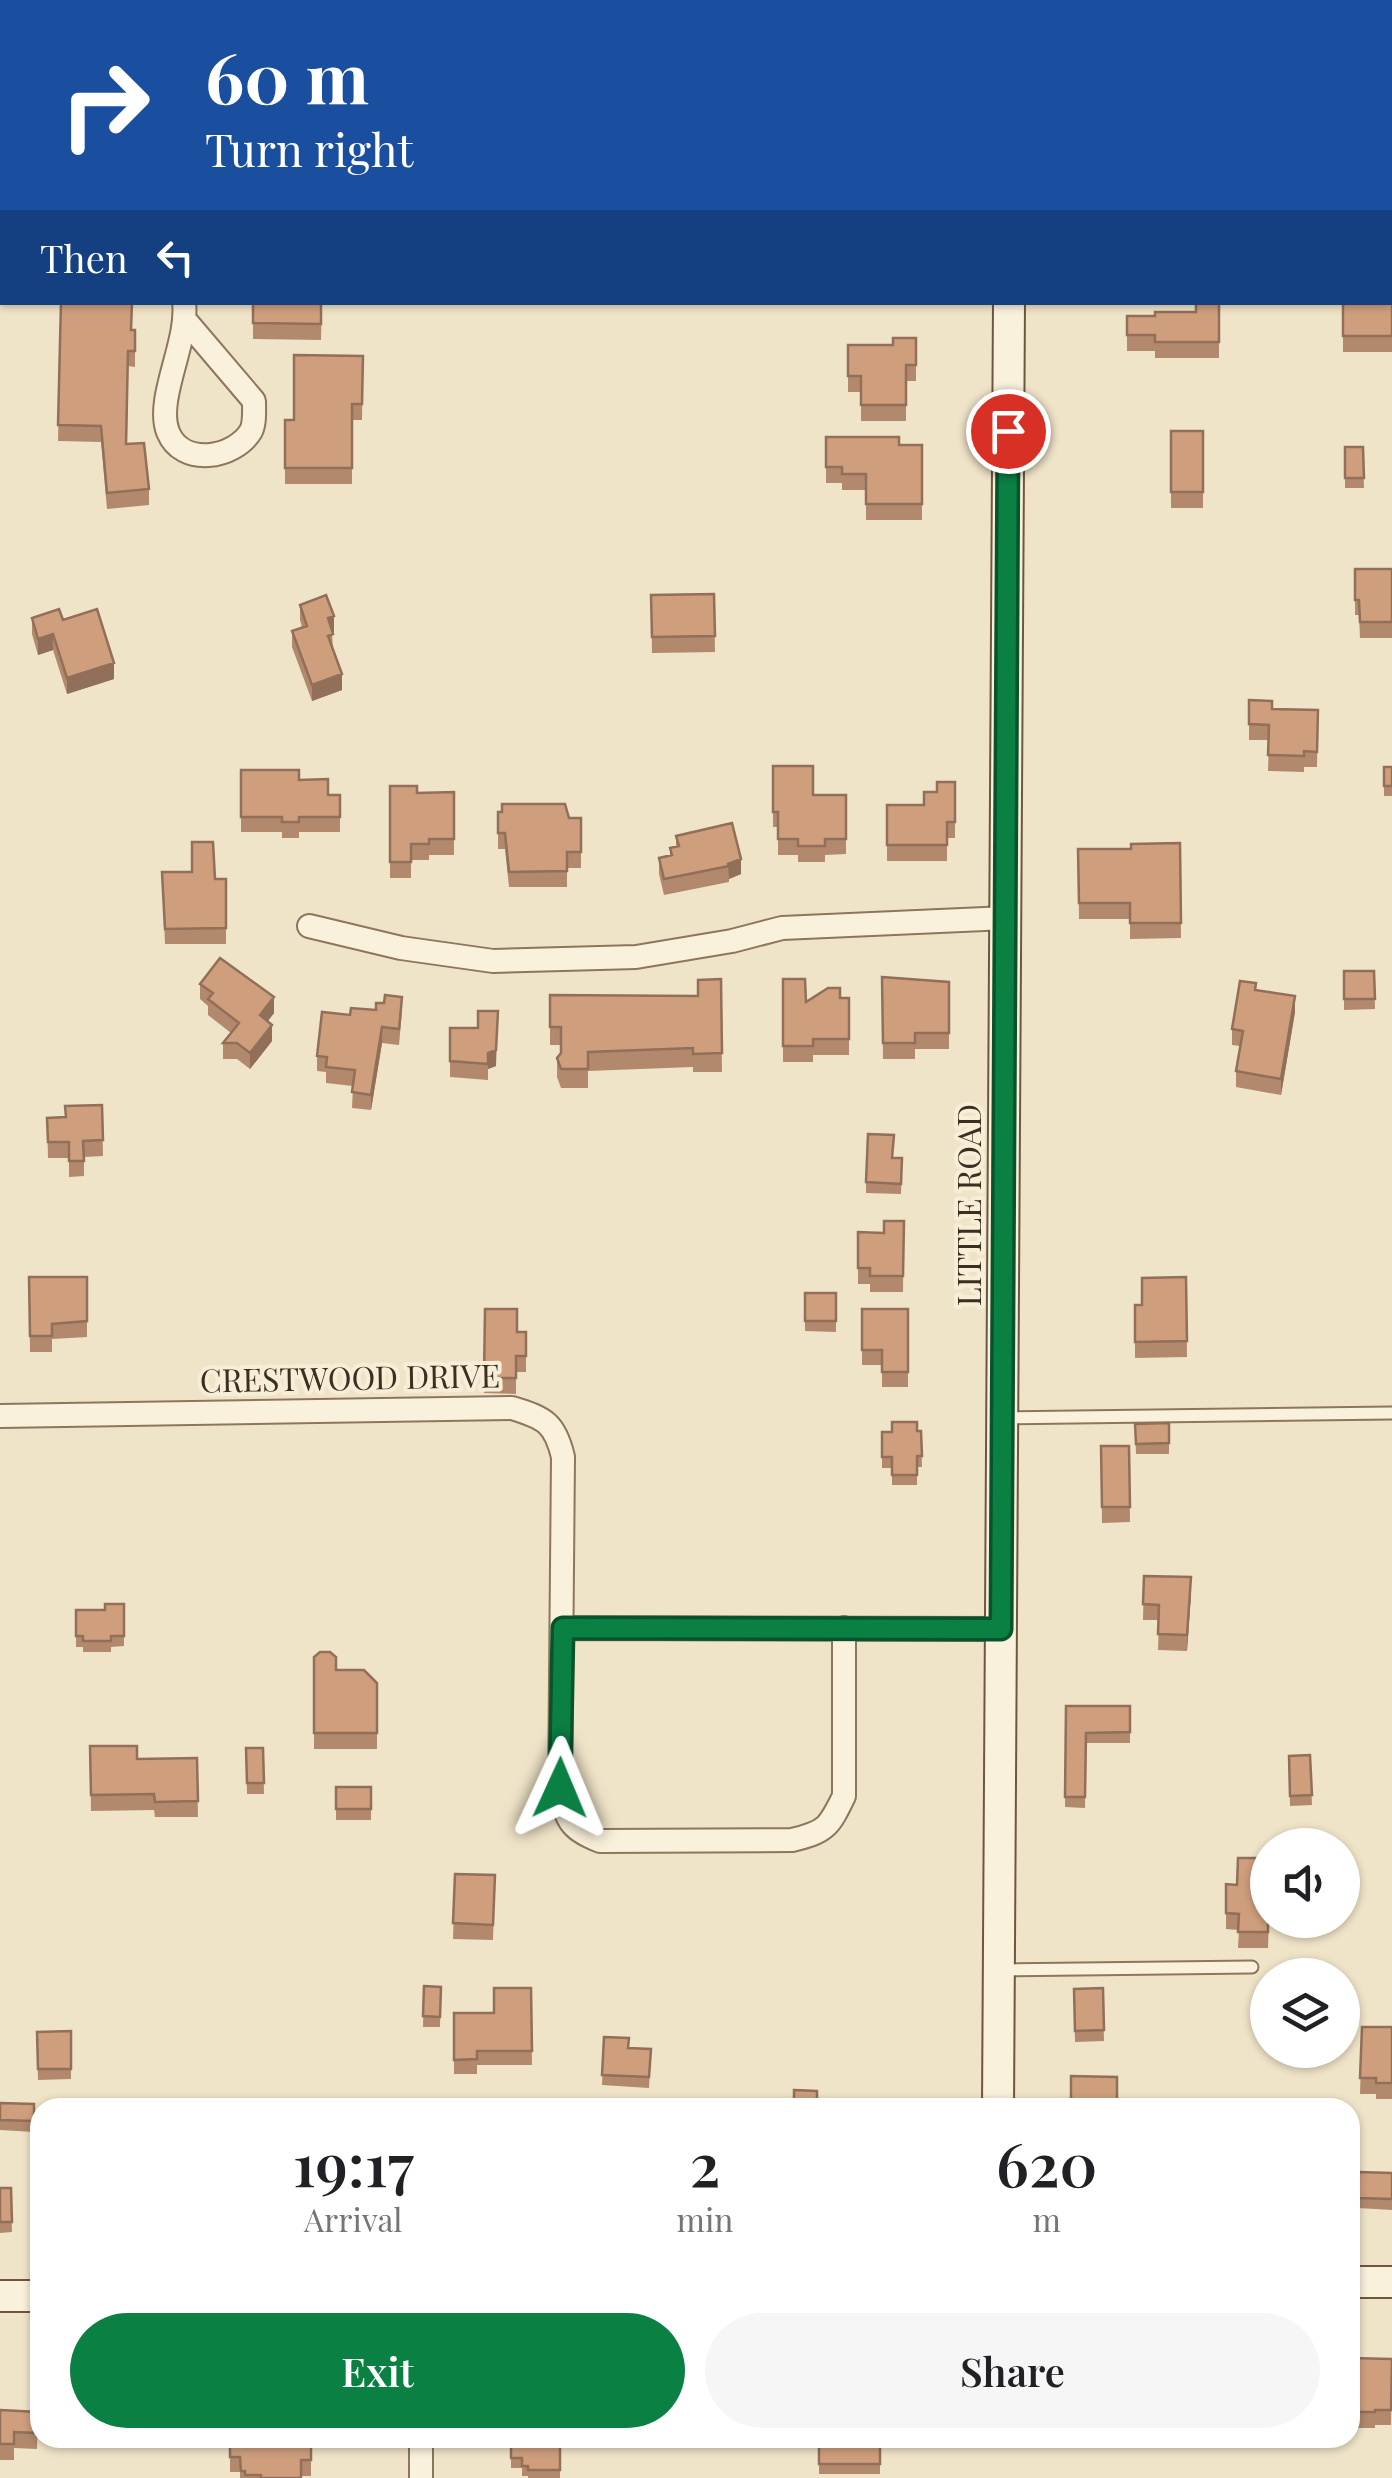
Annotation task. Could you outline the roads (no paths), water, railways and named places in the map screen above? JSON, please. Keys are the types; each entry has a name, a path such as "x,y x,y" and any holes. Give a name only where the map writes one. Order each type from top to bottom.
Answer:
{"street":[{"name":"LITTLE ROAD","path":"998,2098 1009,305"},
{"path":"185,312 254,401 253,427 246,437 239,446 213,456 188,452 168,434 164,408 185,312"},
{"path":"309,926 401,948 493,960 636,957 732,941 782,928 1007,918"},
{"name":"CRESTWOOD DRIVE","path":"0,1416 512,1408 538,1416 558,1433 563,1457 560,1788 565,1813 577,1832 600,1842 792,1840 819,1834 832,1821 844,1796 844,1628"},
{"path":"563,1628 1001,1629"},
{"path":"1360,2282 1392,2282"},
{"path":"0,2296 30,2296"},
{"path":"421,2448 421,2478"}],"lane":[{"path":"1003,1418 1392,1414"},
{"path":"999,1970 1250,1967"}]}
